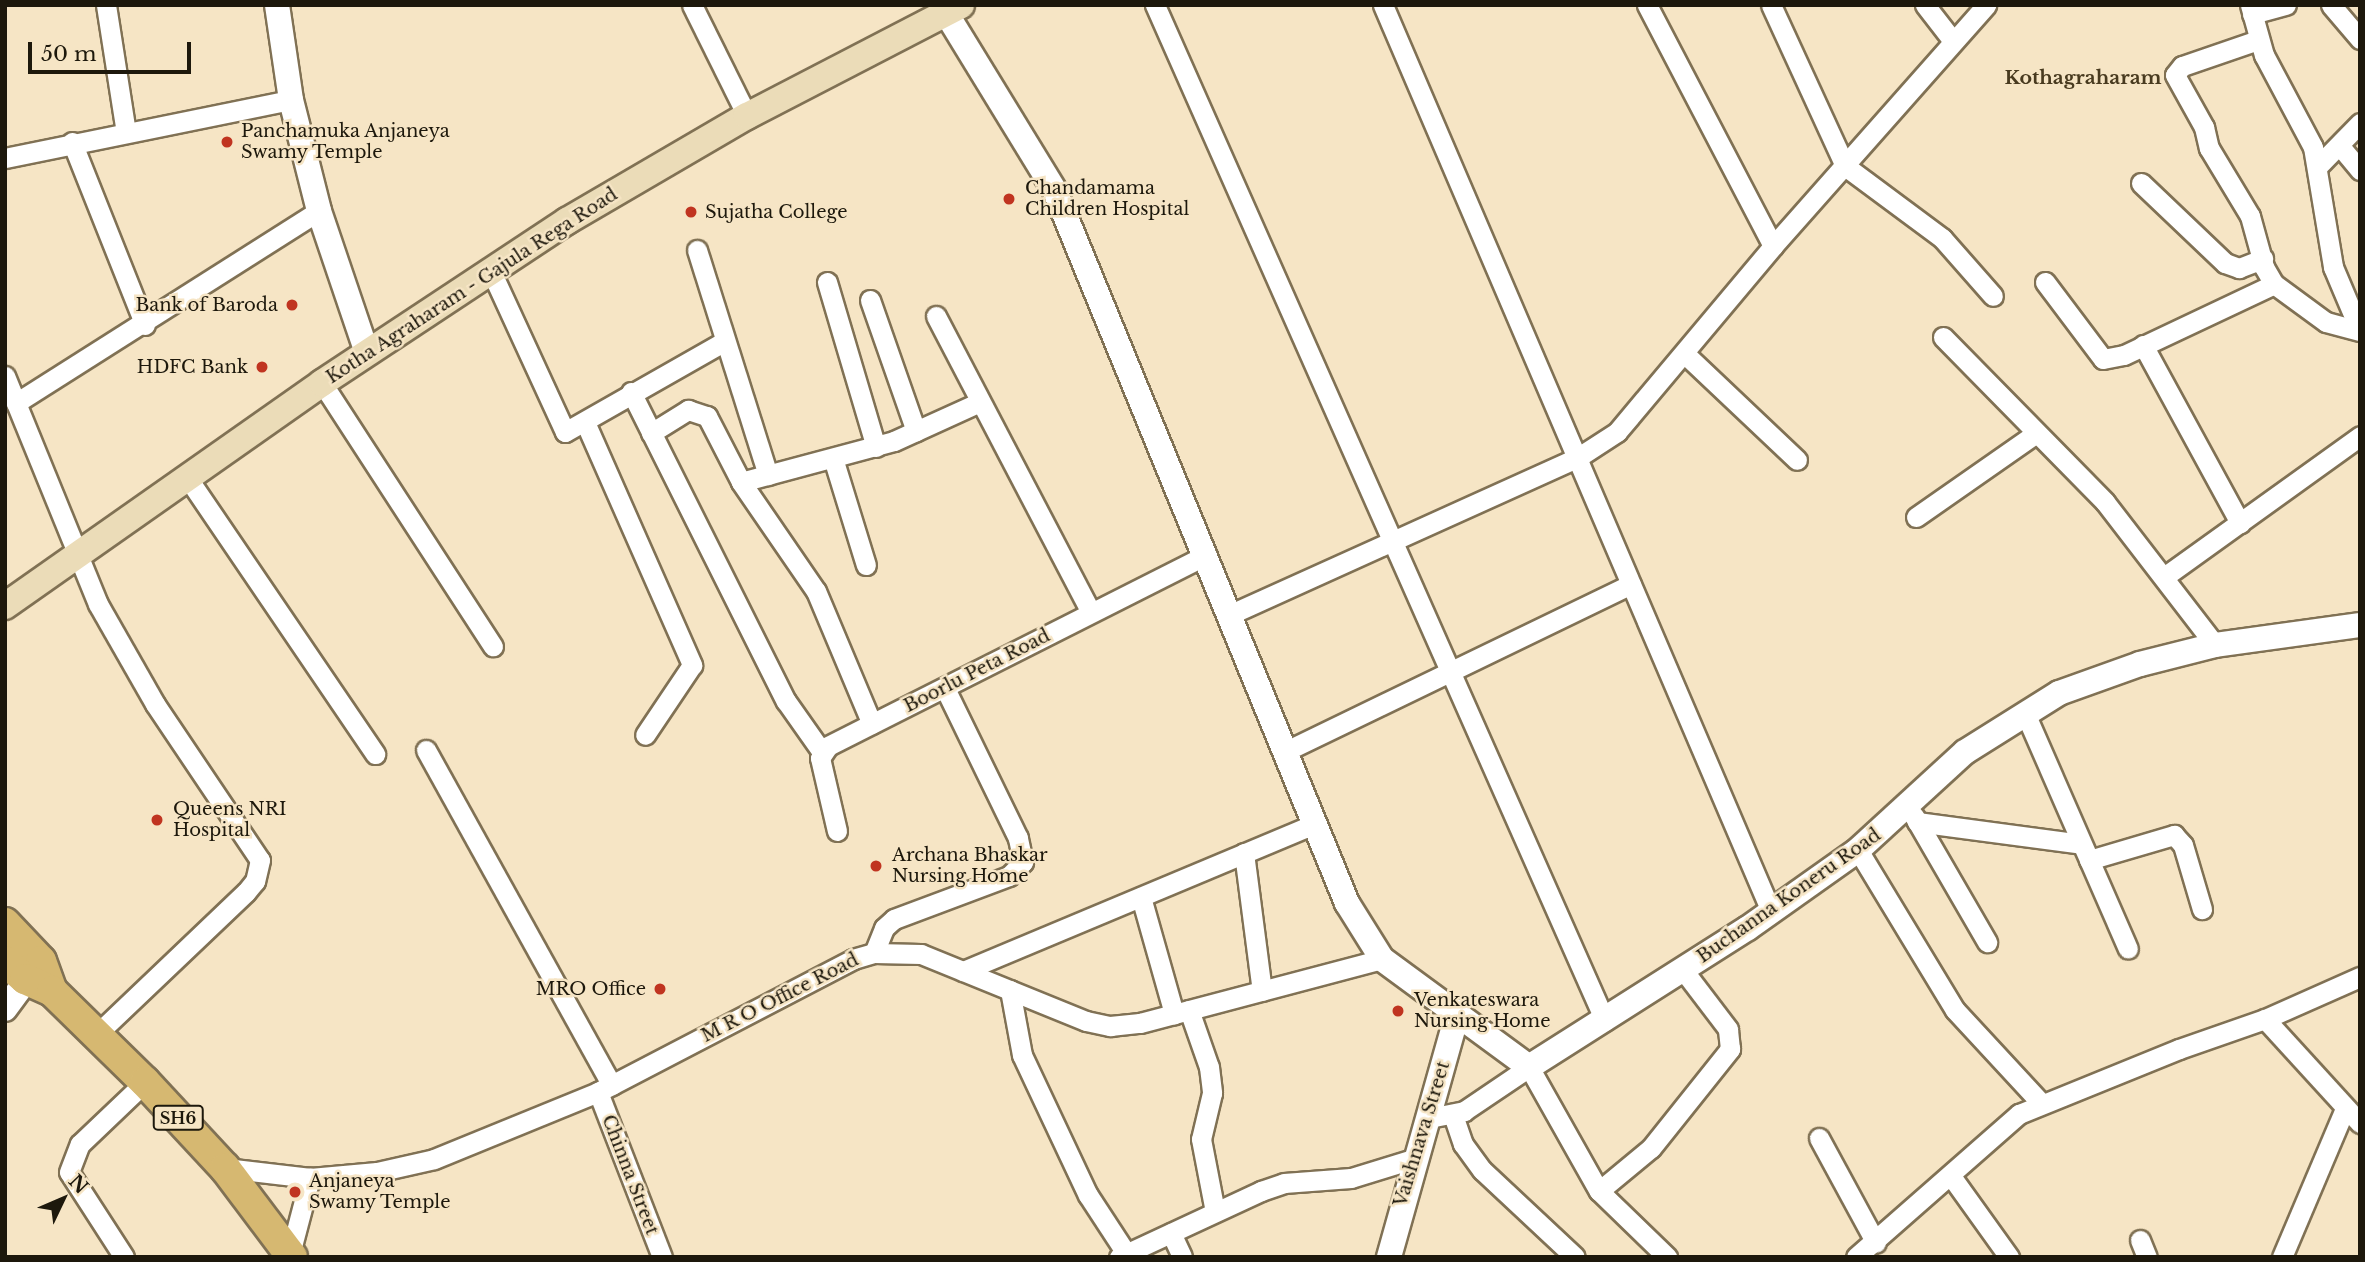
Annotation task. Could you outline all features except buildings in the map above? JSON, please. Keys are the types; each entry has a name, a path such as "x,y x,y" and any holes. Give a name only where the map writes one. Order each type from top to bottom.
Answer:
{"main road":[{"name":"Kotha Agraharam - Gajula Rega Road","path":"5,606 322,383 491,271 747,116 950,8"},
{"name":"SH6","path":"5,923 19,965 52,991 145,1082 225,1168 291,1255"}],"street":[{"path":"106,5 126,132"},
{"path":"277,5 291,100 319,211 367,353"},
{"path":"692,5 747,116"},
{"path":"1155,5 1389,540 1605,1021"},
{"path":"1383,5 1771,911"},
{"path":"1647,5 1773,246"},
{"path":"1771,5 1845,166 1942,238 1993,296"},
{"path":"1925,5 1953,41"},
{"path":"1231,614 1389,540 1577,458 1637,414 1773,246 1986,5"},
{"path":"2286,5 2251,10 2258,40 2318,166 2333,267 2360,331"},
{"path":"2331,5 2360,38"},
{"path":"950,8 1055,191 1231,614 1347,903 1382,959 1458,1012 1529,1067 1599,1191 1667,1257"},
{"path":"2258,40 2182,66 2175,75 2204,127 2209,148 2250,216 2274,284 2326,322 2360,331"},
{"path":"5,158 72,142 291,100"},
{"path":"2318,166 2360,123"},
{"path":"72,142 145,325"},
{"path":"2339,145 2360,170"},
{"path":"2141,183 2225,263 2239,268 2263,259"},
{"path":"16,404 145,325 319,211"},
{"path":"697,250 768,475"},
{"path":"491,271 565,432 631,391 725,341"},
{"path":"827,282 876,447"},
{"path":"2045,282 2103,359 2143,345 2274,284"},
{"path":"870,300 916,431"},
{"path":"936,316 1091,612"},
{"path":"1943,337 2035,434 2105,502 2215,645"},
{"path":"2143,345 2240,523"},
{"path":"1685,354 1797,460"},
{"path":"5,376 98,604 155,704 260,860 255,881 246,892 97,1034"},
{"path":"322,383 493,646"},
{"path":"631,391 786,701 822,751 837,831"},
{"path":"741,482 876,447 980,402"},
{"path":"651,433 688,410 703,411 741,482 816,591 872,724"},
{"path":"585,422 692,665 645,735"},
{"path":"1916,517 2035,434"},
{"path":"2164,577 2360,436"},
{"path":"833,458 866,565"},
{"path":"187,477 375,754"},
{"name":"Boorlu Peta Road","path":"822,751 1206,555"},
{"path":"1286,751 1631,583"},
{"name":"Buchanna Koneru Road","path":"1529,1067 1683,970 1913,815 1965,752 2025,713 2098,677 2215,645 2360,625"},
{"path":"874,953 884,928 894,919 1009,876 1023,862 1018,838 945,688"},
{"path":"2025,713 2128,949"},
{"name":"Chinna Street","path":"426,750 605,1088 662,1257"},
{"path":"1913,815 2086,852 2174,835 2183,845 2202,909"},
{"path":"1913,815 1987,942"},
{"path":"963,971 1315,824"},
{"path":"1858,850 1955,1010 2041,1103"},
{"path":"1244,853 1262,991"},
{"path":"1140,897 1182,1012 1209,1067 1212,1093 1201,1139 1215,1212"},
{"name":"M R O Office Road","path":"225,1168 310,1178 377,1172 434,1159 605,1088 853,959 874,953 921,954 1086,1021 1110,1026 1182,1012 1382,959"},
{"path":"5,1009 19,965"},
{"path":"1599,1191 1651,1148 1730,1049 1728,1029 1683,970"},
{"path":"1856,1257 1876,1243 1951,1176 1997,1131 2041,1103 2265,1019 2360,977"},
{"path":"1010,990 1022,1055 1088,1195 1122,1255 1284,1183 1328,1183 1416,1158"},
{"name":"Vaishnava Street","path":"1389,1257 1416,1158 1441,1116 1458,1012"},
{"path":"2265,1019 2352,1117 2282,1257"},
{"path":"1529,1067 1441,1116 1482,1170 1575,1257"},
{"path":"124,1257 69,1172 79,1144 145,1082"},
{"path":"1819,1138 1876,1243"},
{"path":"1951,1176 2009,1257"},
{"path":"291,1255 310,1178"},
{"path":"1171,1233 1182,1257"}],"place":[{"name":"Panchamuka Anjaneya Swamy Temple","path":"227,142"},
{"name":"Chandamama Children Hospital","path":"1009,199"},
{"name":"Sujatha College","path":"691,212"},
{"name":"Bank of Baroda","path":"292,305"},
{"name":"HDFC Bank","path":"262,367"},
{"name":"Queens NRI Hospital","path":"157,820"},
{"name":"Archana Bhaskar Nursing Home","path":"876,866"},
{"name":"MRO Office","path":"660,989"},
{"name":"Venkateswara Nursing Home","path":"1398,1011"},
{"name":"Anjaneya Swamy Temple","path":"295,1192"}],"district":[{"name":"Kothagraharam","path":"2083,78"}]}
